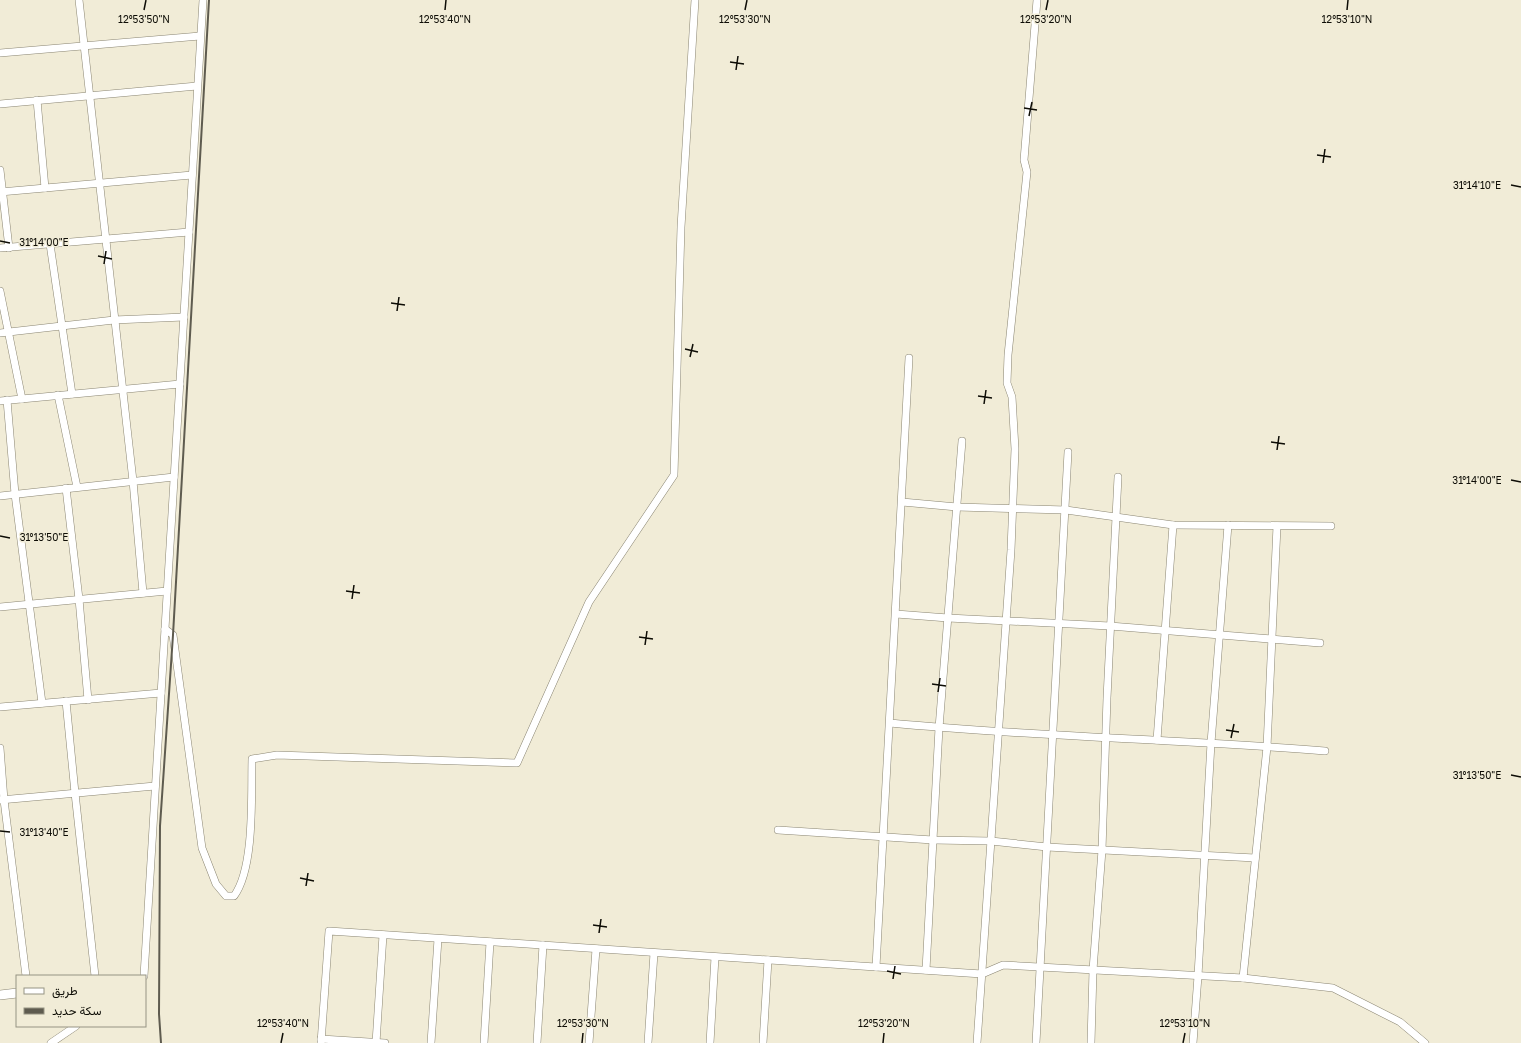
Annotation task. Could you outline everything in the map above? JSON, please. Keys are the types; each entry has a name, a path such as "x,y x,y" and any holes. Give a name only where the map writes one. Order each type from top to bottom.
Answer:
{"street":[{"path":"79,0 88,96 133,481 143,593"},
{"path":"144,975 203,0"},
{"path":"165,629 173,635 202,848 216,884 226,896 234,896 239,890 244,879 250,840 252,758 277,755 517,762 589,602 674,475 681,227 695,0"},
{"path":"977,1043 1013,509 1015,449 1012,397 1008,383 1008,355 1027,172 1024,160 1024,148 1037,0"},
{"path":"0,53 200,36"},
{"path":"0,104 197,86"},
{"path":"37,100 45,188"},
{"path":"0,170 1,192 9,248"},
{"path":"1,192 192,175"},
{"path":"0,248 188,232"},
{"path":"50,244 72,394"},
{"path":"0,291 22,399"},
{"path":"0,333 114,320 184,317"},
{"path":"876,967 909,358"},
{"path":"42,703 4,401 180,384"},
{"path":"58,396 77,487"},
{"path":"926,970 939,728 962,441"},
{"path":"1036,1043 1068,452"},
{"path":"0,496 174,477"},
{"path":"1091,1043 1102,850 1105,737 1118,477"},
{"path":"66,488 79,599 88,700"},
{"path":"902,502 957,507 1066,510 1173,525 1331,526"},
{"path":"1157,740 1173,525"},
{"path":"1193,1043 1211,743 1228,526"},
{"path":"1243,978 1267,746 1277,526"},
{"path":"0,607 167,591"},
{"path":"896,614 1110,626 1320,643"},
{"path":"0,707 161,694"},
{"path":"66,701 96,975"},
{"path":"890,723 1053,736 1105,737 1267,746 1325,751"},
{"path":"0,748 2,800 26,975"},
{"path":"2,800 155,786"},
{"path":"778,830 933,840 991,841 1047,847 1255,858"},
{"path":"385,1043 321,1041 328,931 982,974 1002,965 1243,978 1333,988 1400,1022 1425,1043"},
{"path":"376,1043 383,935"},
{"path":"431,1043 438,939"},
{"path":"484,1043 490,942"},
{"path":"537,1043 543,945"},
{"path":"589,1043 596,949"},
{"path":"648,1043 654,953"},
{"path":"710,1043 715,957"},
{"path":"763,1043 768,960"},
{"path":"0,995 16,993"},
{"path":"50,1043 74,1027"}],"railway":[{"path":"161,1043 159,1014 160,826 173,635 209,0"}]}
